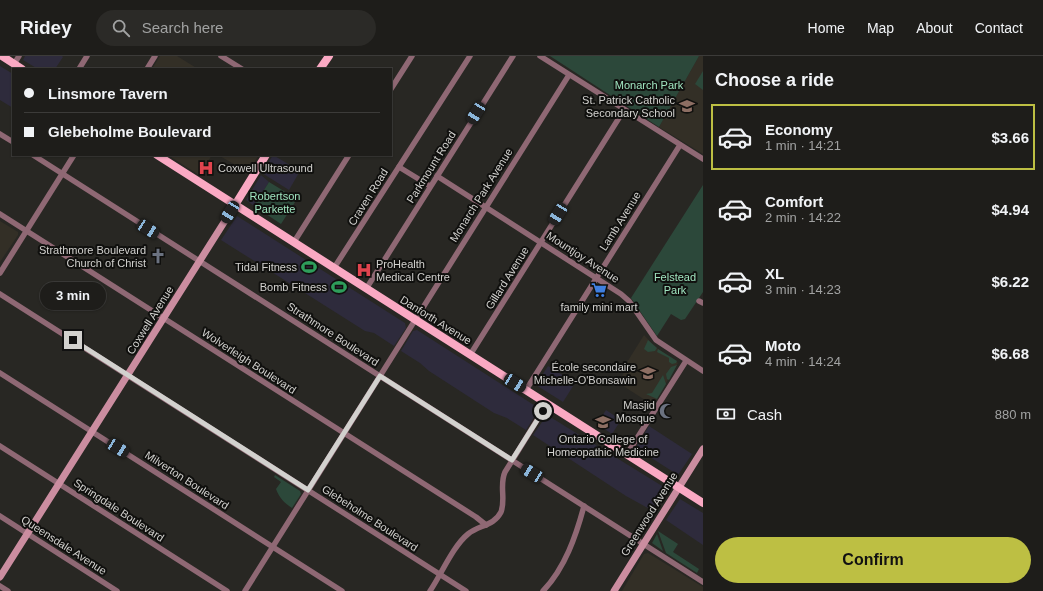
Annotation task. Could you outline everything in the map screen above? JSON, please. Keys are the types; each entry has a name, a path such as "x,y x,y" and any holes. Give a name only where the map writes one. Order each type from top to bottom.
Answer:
{"main road":[{"path":"2,56 20,68"},
{"path":"321,68 329,56"},
{"name":"Danforth Avenue","path":"159,156 703,503"},
{"name":"Coxwell Avenue","path":"0,577 265,156"},
{"name":"Greenwood Avenue","path":"614,591 703,449"}],"street":[{"path":"14,64 19,56"},
{"path":"80,68 87,56"},
{"path":"148,68 155,56"},
{"path":"222,56 240,68"},
{"path":"392,87 412,56"},
{"name":"Craven Road","path":"334,268 470,56"},
{"name":"Parkmount Road","path":"366,289 513,56"},
{"path":"540,56 703,159"},
{"name":"Monarch Park Avenue","path":"245,591 569,75"},
{"name":"Gillard Avenue","path":"470,355 624,110"},
{"path":"0,134 12,141"},
{"name":"Lamb Avenue","path":"526,390 680,145"},
{"name":"Strathmore Boulevard","path":"35,156 703,582"},
{"path":"0,273 73,156"},
{"path":"294,242 348,156"},
{"path":"400,167 430,186"},
{"name":"Mountjoy Avenue","path":"436,176 541,242 626,299 656,340 703,371"},
{"name":"Wolverleigh Boulevard","path":"0,214 476,516 486,525"},
{"name":"Glebeholme Boulevard","path":"0,294 466,591"},
{"path":"627,454 686,361"},
{"name":"Milverton Boulevard","path":"0,373 342,591"},
{"path":"430,591 466,535 495,520 501,510 503,476 548,404"},
{"name":"Springdale Boulevard","path":"0,446 227,591"},
{"path":"543,591 558,571 569,551 584,506"},
{"name":"Queensdale Avenue","path":"0,516 117,591"},
{"path":"0,586 8,591"}],"shaded area":[{"path":"25,56 63,57 56,68 36,68 23,60"},
{"path":"160,56 177,56 196,68 153,68"},
{"name":"St. Patrick Catholic Secondary School","path":"699,56 703,56 703,154 659,127"},
{"path":"0,66 12,73 12,107 0,100"},
{"path":"170,156 211,156 199,175"},
{"path":"220,156 258,156 248,172"},
{"path":"272,156 300,171 289,190 262,173"},
{"path":"261,175 269,182 254,206 246,200"},
{"path":"237,216 405,323 406,328 394,346 374,333 365,331 221,240"},
{"path":"0,221 18,232 18,235 0,262"},
{"path":"417,330 537,407 538,411 526,430 507,418 494,413 401,351 413,331"},
{"name":"École secondaire Michelle-O'Bonsawin","path":"644,335 654,346 678,363 653,405 620,384 626,364"},
{"path":"548,366 575,383 563,402 536,385"},
{"path":"606,410 621,420 612,434 597,424"},
{"path":"547,415 667,489 667,493 655,512 626,496 533,435"},
{"path":"649,426 692,454 678,475 636,448"},
{"path":"680,499 703,513 703,545 666,520"},
{"path":"648,553 703,587 703,591 622,591 644,554"}],"green space":[{"name":"Monarch Park","path":"550,56 699,56 659,127"},
{"path":"703,71 703,90 695,84"},
{"name":"Robertson Parkette","path":"269,182 297,199 281,224 254,206"},
{"name":"Felstead Park","path":"703,185 703,292 685,319 681,320 671,314 657,336 631,298"},
{"path":"648,340 657,348 655,351 648,352 644,349"},
{"path":"658,349 677,361 676,363 672,364 669,362 669,358 657,352"},
{"path":"677,365 669,380 667,379 666,374 671,367"},
{"path":"663,375 666,384 657,399 646,394 652,393"},
{"path":"275,475 300,491 301,494 292,508 284,502 277,492 276,489 281,482 274,477"},
{"path":"658,531 678,544 673,552 699,569 697,573 666,553"},
{"path":"657,534 663,551 652,543"}],"place":[{"name":"St. Patrick Catholic Secondary School","path":"687,106"},
{"name":"Coxwell Ultrasound","path":"206,168"},
{"name":"Strathmore Boulevard Church of Christ","path":"158,256"},
{"name":"Tidal Fitness","path":"309,267"},
{"name":"ProHealth Medical Centre","path":"364,270"},
{"name":"Bomb Fitness","path":"339,287"},
{"name":"family mini mart","path":"599,290"},
{"name":"École secondaire Michelle-O'Bonsawin","path":"648,373"},
{"name":"Masjid Mosque","path":"667,411"},
{"name":"Ontario College of Homeopathic Medicine","path":"603,422"}],"route":[{"path":"73,340 308,490 380,376 512,460 543,411"}]}
